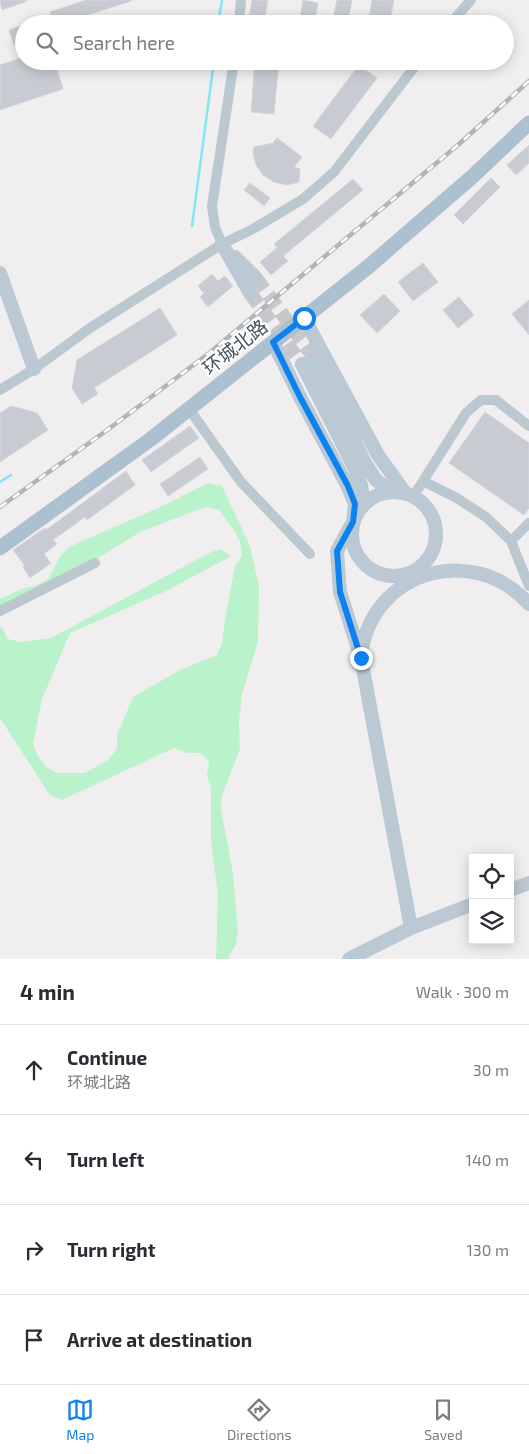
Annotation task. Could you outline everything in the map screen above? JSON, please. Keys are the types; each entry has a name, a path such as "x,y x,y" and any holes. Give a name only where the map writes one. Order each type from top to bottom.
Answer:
{"main road":[{"name":"环城北路","path":"0,548 151,439 368,267 473,176 529,124"}],"street":[{"path":"240,15 241,0"},
{"path":"458,15 471,0"},
{"path":"233,70 212,206 215,226 222,244 250,293"},
{"path":"0,390 34,369 90,328 222,244 253,229 303,200 334,172 412,70"},
{"path":"222,244 256,278"},
{"path":"0,273 34,369"},
{"path":"304,318 378,455 410,495 425,506 435,525 436,540 434,547 414,580"},
{"path":"273,342 348,486 355,504 352,544 358,557 368,568 381,575 395,577 410,573 422,566 427,560"},
{"path":"360,509 361,485 309,362 365,463 376,480 392,492"},
{"path":"410,495 423,481 466,413 481,400 496,400 529,426"},
{"path":"189,409 241,482 310,554"},
{"path":"423,481 455,497 486,517 511,541 529,586"},
{"path":"410,495 392,492 378,495 371,499 360,509 337,551 340,592 361,658 411,928"},
{"path":"511,541 529,523"},
{"path":"511,541 529,533"},
{"path":"0,611 95,563"},
{"path":"361,658 365,638 378,610 392,594 414,580 428,574 449,570 480,573 507,584 529,604"},
{"path":"388,576 414,580"},
{"path":"514,889 529,884"},
{"path":"349,959 411,928 469,906"}],"green space":[{"path":"208,483 222,486 250,546 259,587 258,642 242,694 239,721 240,749 222,795 221,808 233,874 238,930 236,944 228,959 216,959 218,894 211,842 211,788 207,776 209,762 201,753 187,753 174,748 62,800 50,795 0,718 0,628 2,627 8,639 21,642 51,638 209,553 220,549 231,556 166,591 70,633 42,699 33,743 38,756 46,767 57,773 85,773 108,760 117,748 117,735 133,697 180,670 217,655 222,644 235,566 242,556 240,542 234,530 219,510 205,507 140,532 93,561 0,608 0,599 48,579 60,557 69,547 169,503"}],"building":[{"path":"0,0 27,0 27,1 2,10"},
{"path":"86,0 131,0 87,15 51,15 50,12"},
{"path":"252,0 268,0 266,15 250,15"},
{"path":"303,0 318,3 316,15 300,15"},
{"path":"337,0 352,0 349,15 334,15"},
{"path":"372,0 394,0 391,15 370,15"},
{"path":"15,28 15,45 14,45 9,30"},
{"path":"15,60 15,70 57,70 63,89 0,110 0,65"},
{"path":"254,70 278,70 274,114 251,112"},
{"path":"355,70 366,70 377,78 331,139 313,126"},
{"path":"277,138 302,157 294,167 300,169 299,182 287,185 274,182 263,175 256,165 253,153 254,147 273,143"},
{"path":"529,145 529,163 516,175 507,165"},
{"path":"491,178 500,187 463,224 454,215"},
{"path":"353,179 363,190 283,256 288,261 271,275 260,262 277,248 274,244"},
{"path":"250,183 270,198 264,206 244,190"},
{"path":"423,263 438,282 413,301 398,282"},
{"path":"212,274 218,281 225,276 233,286 208,307 200,297 204,293 198,286"},
{"path":"384,294 400,311 377,333 360,315"},
{"path":"459,297 474,315 458,328 443,310"},
{"path":"529,300 529,335 512,314"},
{"path":"160,308 177,335 94,388 98,394 82,404 72,388 77,360"},
{"path":"11,406 37,413 48,430 0,462 0,413"},
{"path":"485,412 529,443 529,508 524,515 449,463"},
{"path":"190,426 199,438 151,472 142,460"},
{"path":"200,457 208,469 168,496 160,484"},
{"path":"126,471 135,485 87,520 85,517 53,540 57,544 44,554 51,563 30,578 23,567 25,566 13,550 45,528 46,530"}],"waterway":[{"path":"220,15 222,0"},
{"path":"192,226 213,70"},
{"path":"0,482 11,475"}],"tunnel":[{"path":"256,278 315,359"},
{"path":"250,293 302,364"}],"railway":[{"path":"0,507 110,428 208,354 458,145 529,81"}],"route":[{"path":"304,318 273,342 348,486 355,504 353,522 337,551 340,592 361,658"}]}
